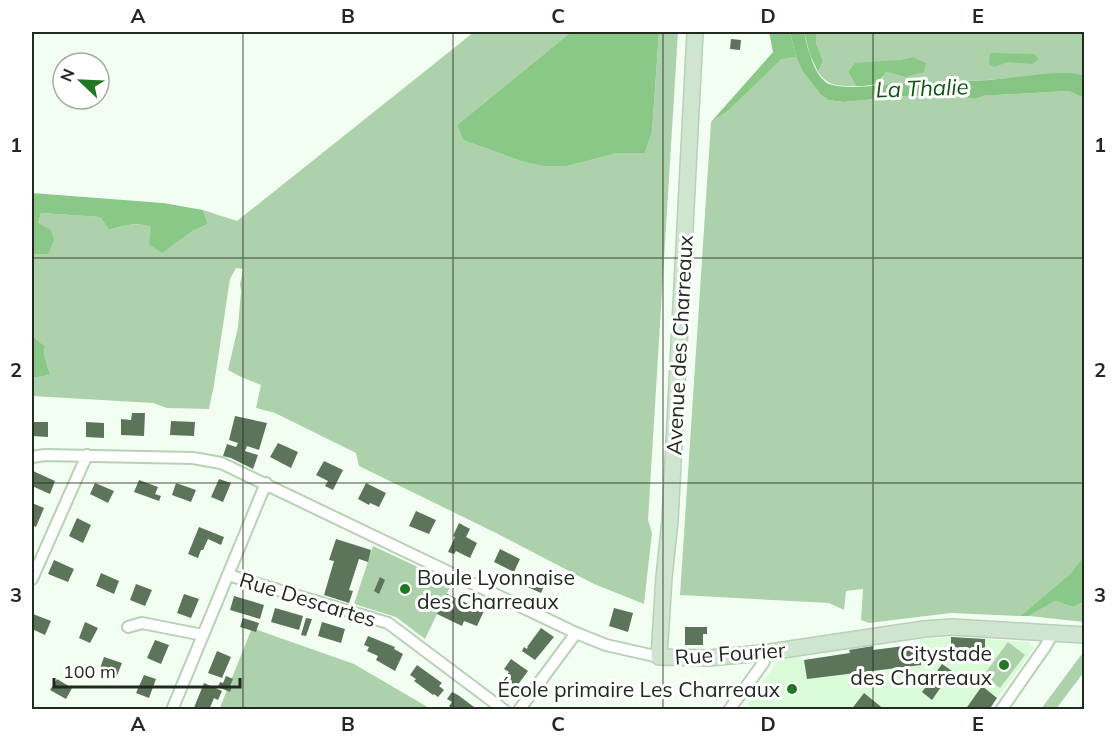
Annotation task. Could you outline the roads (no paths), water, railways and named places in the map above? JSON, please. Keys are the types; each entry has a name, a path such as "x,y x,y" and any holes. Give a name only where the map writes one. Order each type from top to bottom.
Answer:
{"main road":[{"name":"Avenue des Charreaux","path":"659,657 670,521 695,32"},
{"name":"Rue Fourier","path":"659,657 709,658 762,653 952,627 1084,635"}],"street":[{"name":"Rue Fourier","path":"32,457 87,455 193,458 230,466 576,633 606,645 659,657"},
{"path":"32,579 87,455"},
{"path":"172,710 266,483"},
{"name":"Rue Descartes","path":"228,575 388,623 504,710"},
{"path":"128,627 142,623 203,635"},
{"path":"519,710 576,633"},
{"path":"1001,710 1045,647 1051,633"},
{"path":"730,709 764,662 762,653"}],"water":[{"name":"La Thalie","path":"790,32 804,32 812,61 819,75 829,84 836,86 863,87 977,81 1071,73 1084,75 1084,98 1069,91 987,95 975,99 908,96 843,102 829,100 821,95 803,72 796,57"}],"place":[{"name":"Boule Lyonnaise des Charreaux","path":"405,589"},
{"name":"Citystade des Charreaux","path":"1004,665"},
{"name":"École primaire Les Charreaux","path":"792,689"}]}
